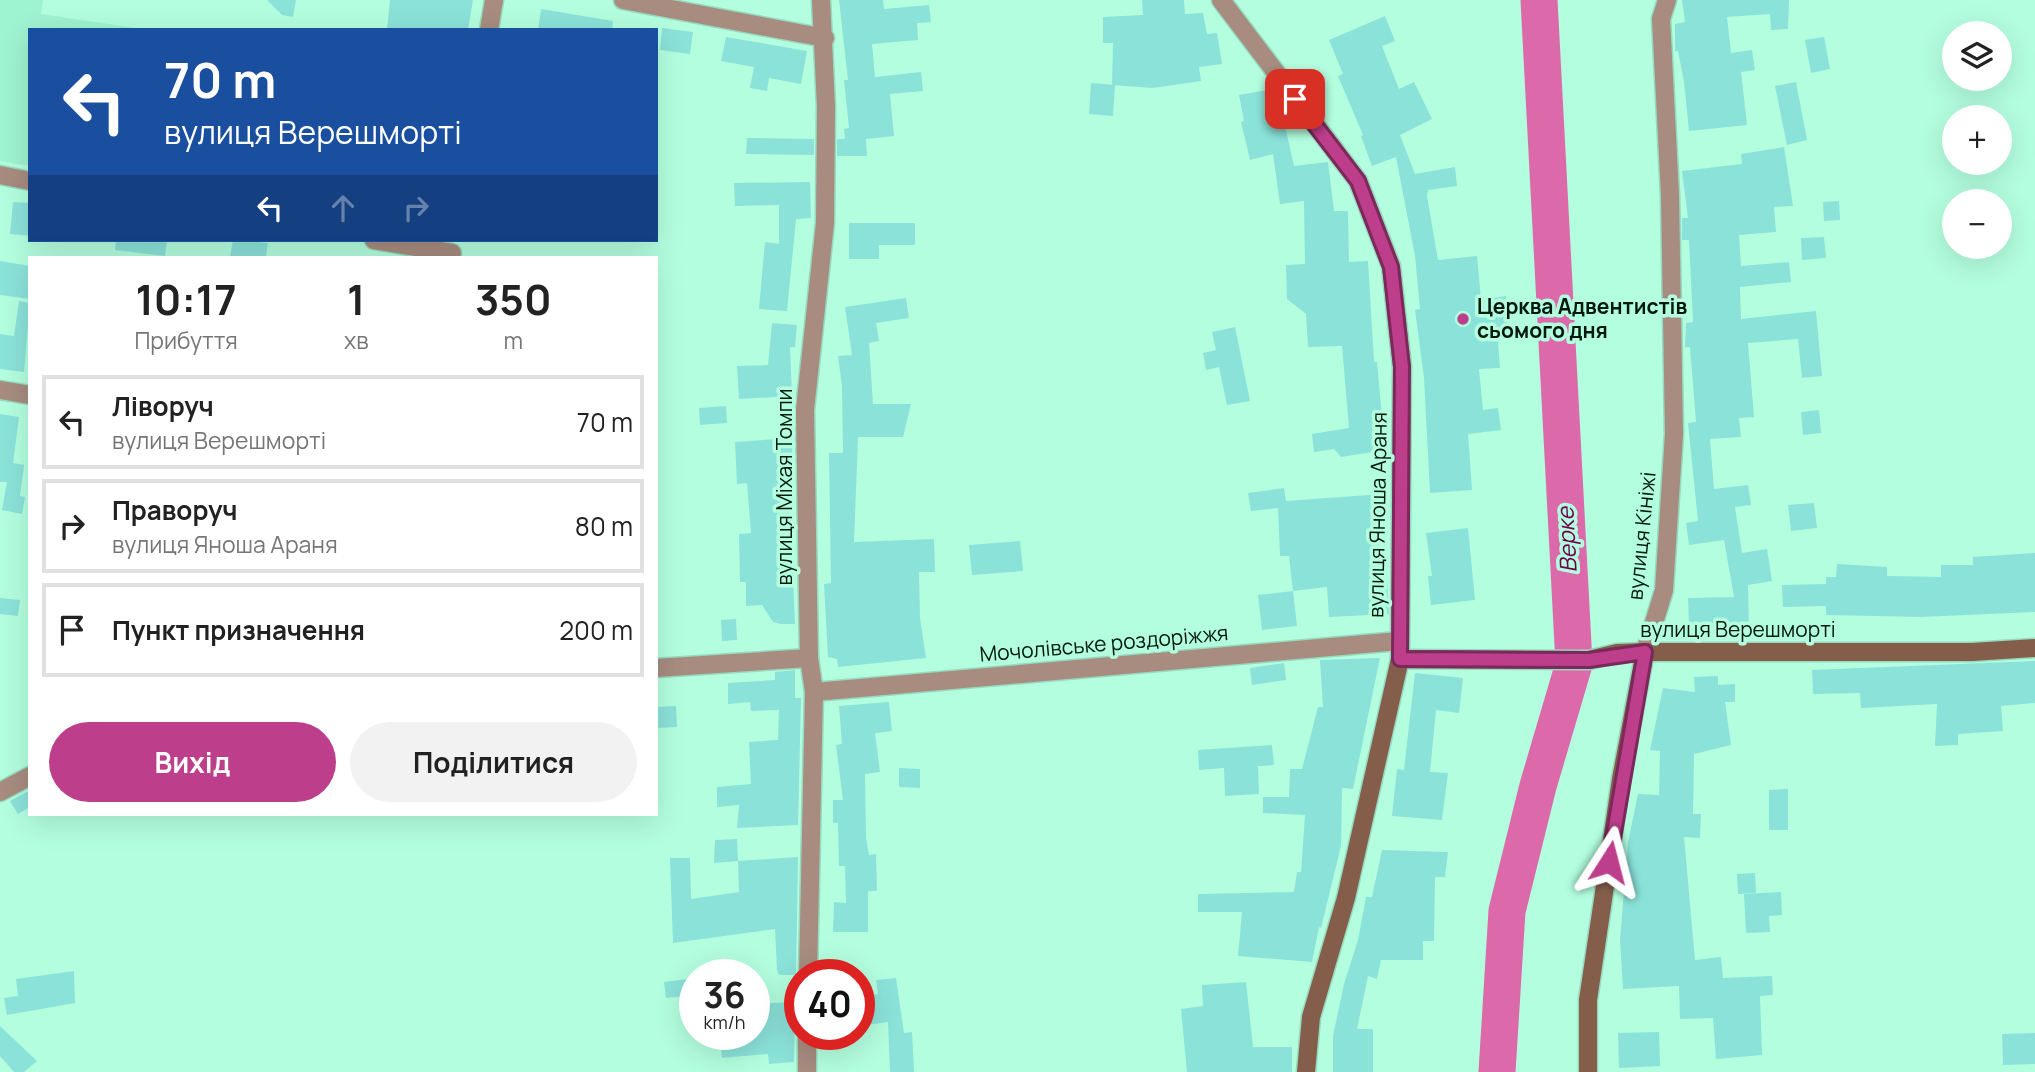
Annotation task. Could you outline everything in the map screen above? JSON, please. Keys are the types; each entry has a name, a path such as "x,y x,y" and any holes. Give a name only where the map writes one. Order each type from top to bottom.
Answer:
{"street":[{"path":"489,28 494,0"},
{"path":"623,0 825,38"},
{"name":"вулиця Міхая Томпи","path":"808,959 814,692 809,658 805,410 825,223 825,38 821,0"},
{"name":"вулиця Яноша Араня","path":"1221,0 1358,181 1391,267 1402,367 1400,659 1346,898 1311,1017 1306,1072"},
{"name":"вулиця Кініжі","path":"1588,1072 1588,1000 1621,779 1645,652 1664,590 1674,433 1670,195 1661,19 1667,0"},
{"path":"0,177 28,181"},
{"path":"390,242 453,250"},
{"path":"0,390 28,395"},
{"name":"Мочолівське роздоріжжя","path":"814,692 1399,641"},
{"name":"вулиця Верешморті","path":"1400,659 1589,660 1645,652 1972,652 2035,648"},
{"path":"658,668 809,658"},
{"path":"0,792 28,777"},
{"path":"807,1050 807,1072"}],"shaded area":[{"path":"0,0 43,0 41,14 136,28 28,28 28,166 0,161"}],"building":[{"path":"267,0 296,0 293,17 282,15"},
{"path":"390,0 473,0 468,28 387,28"},
{"path":"839,0 883,0 884,9 929,5 931,22 917,23 918,40 872,44 875,77 921,72 923,91 890,94 894,136 866,139 867,156 837,156 837,139 845,139 844,129 849,128 844,80 848,80"},
{"path":"1142,0 1184,0 1185,14 1203,13 1207,34 1217,33 1222,64 1199,67 1201,81 1153,88 1112,85 1113,43 1103,43 1103,17 1143,15"},
{"path":"1682,0 1789,0 1788,29 1771,30 1770,14 1727,17 1731,53 1752,50 1755,70 1741,72 1747,125 1689,131 1684,82 1678,51 1675,51 1675,24 1685,22"},
{"path":"541,9 613,21 612,28 538,28"},
{"path":"1385,16 1395,41 1382,46 1399,89 1414,82 1432,119 1400,135 1415,174 1455,167 1457,186 1428,190 1438,260 1477,256 1481,300 1506,296 1511,328 1497,330 1500,368 1479,369 1483,410 1498,408 1501,430 1468,434 1472,490 1430,493 1424,378 1415,310 1420,309 1415,256 1396,157 1372,166 1361,136 1363,135 1338,76 1343,74 1329,40"},
{"path":"662,28 693,32 690,54 660,50"},
{"path":"726,37 807,51 801,84 769,78 767,91 750,88 754,67 721,61"},
{"path":"1824,37 1830,69 1811,73 1805,40"},
{"path":"1796,82 1807,140 1787,145 1775,86"},
{"path":"1091,83 1115,85 1113,116 1089,114"},
{"path":"1273,89 1278,113 1282,112 1294,166 1328,162 1334,211 1348,211 1349,262 1368,261 1374,362 1377,362 1382,417 1374,418 1379,451 1341,457 1334,449 1314,452 1312,434 1349,428 1342,346 1308,347 1306,314 1287,299 1286,265 1305,264 1304,201 1280,204 1273,154 1250,160 1241,122 1244,121 1239,95"},
{"path":"747,138 814,139 814,155 746,154"},
{"path":"1784,147 1793,206 1774,207 1776,232 1739,235 1741,266 1789,262 1791,282 1740,287 1741,319 1816,311 1822,376 1802,378 1798,339 1748,343 1754,417 1739,418 1741,437 1710,439 1714,489 1748,485 1751,505 1735,507 1742,553 1767,549 1772,581 1748,585 1749,627 1739,628 1738,622 1689,624 1688,598 1734,597 1724,540 1689,545 1686,523 1698,521 1688,423 1696,422 1690,347 1685,347 1686,323 1693,322 1689,240 1682,240 1682,218 1688,218 1682,171 1742,164 1741,154"},
{"path":"810,182 811,218 796,219 787,311 759,309 765,242 779,244 779,205 735,206 734,183"},
{"path":"1839,201 1840,220 1824,221 1823,202"},
{"path":"13,202 28,203 28,236 10,234"},
{"path":"849,223 915,223 915,245 879,245 879,259 849,259"},
{"path":"1824,237 1826,258 1802,260 1801,238"},
{"path":"116,242 167,242 165,256 115,250"},
{"path":"233,242 268,243 266,256 230,256"},
{"path":"0,261 28,266 28,299 0,295"},
{"path":"906,298 909,318 876,323 879,341 869,343 873,404 911,404 903,437 858,437 854,542 934,539 935,572 919,572 920,618 926,658 838,667 837,659 828,657 824,584 831,583 829,453 843,453 842,386 838,356 852,355 845,307"},
{"path":"19,301 28,303 24,372 0,369 0,334 14,336"},
{"path":"772,323 797,325 795,347 790,347 792,396 739,399 737,366 768,365"},
{"path":"1235,327 1250,401 1227,405 1219,367 1206,370 1203,353 1216,350 1212,332"},
{"path":"726,406 727,423 700,425 699,408"},
{"path":"1819,410 1821,433 1803,435 1801,412"},
{"path":"0,414 19,417 13,463 24,465 20,496 25,497 22,514 2,510 7,482 0,482"},
{"path":"792,438 793,493 789,493 795,624 781,624 773,622 762,605 746,606 746,582 740,582 739,534 751,533 747,483 737,484 735,442"},
{"path":"1284,488 1286,501 1383,494 1385,516 1378,516 1381,580 1387,580 1389,614 1329,617 1327,587 1293,591 1289,556 1280,556 1278,508 1251,511 1248,493"},
{"path":"1814,503 1817,528 1791,531 1788,505"},
{"path":"1468,528 1475,600 1431,605 1428,576 1432,576 1426,533"},
{"path":"1020,541 1023,571 972,575 969,545"},
{"path":"2035,553 2035,612 1921,617 1826,615 1826,606 1783,607 1782,585 1826,584 1826,577 1836,577 1837,564 1887,567 1887,576 1941,577 1941,565 1973,565 1973,557"},
{"path":"1293,591 1297,626 1262,630 1258,595"},
{"path":"0,598 20,600 18,616 0,614"},
{"path":"736,619 737,640 722,641 721,620"},
{"path":"1380,658 1353,789 1342,788 1341,846 1312,962 1238,956 1242,912 1198,912 1198,894 1294,892 1297,872 1301,872 1305,815 1263,813 1263,797 1289,797 1290,769 1302,769 1318,707 1323,707 1320,660"},
{"path":"2035,661 2035,703 2001,706 2003,731 1958,734 1958,745 1935,746 1937,704 1861,708 1860,693 1813,694 1812,670"},
{"path":"1284,663 1286,680 1252,685 1250,668"},
{"path":"795,670 795,698 801,698 798,825 737,828 739,805 717,807 717,787 751,784 749,742 778,740 779,710 751,711 750,702 728,704 728,683 775,680 775,672"},
{"path":"1415,673 1463,678 1459,713 1436,710 1430,772 1448,773 1442,820 1392,816 1397,769 1404,770"},
{"path":"1718,676 1718,685 1735,684 1735,702 1725,702 1731,745 1694,754 1693,814 1701,814 1700,838 1684,837 1695,960 1721,957 1723,978 1772,976 1773,995 1760,996 1762,1055 1716,1059 1713,1018 1680,1019 1679,986 1623,989 1620,940 1628,842 1638,794 1659,795 1660,751 1650,750 1663,688 1695,692 1694,677"},
{"path":"889,702 892,731 875,733 880,772 865,774 866,838 869,855 876,854 877,891 868,891 868,932 833,932 834,902 846,903 845,866 839,866 838,823 833,823 833,800 843,800 836,745 842,744 839,706"},
{"path":"676,706 677,727 658,728 658,707"},
{"path":"1272,745 1274,765 1258,766 1259,794 1225,796 1224,768 1199,770 1198,750"},
{"path":"899,768 920,769 920,788 899,787"},
{"path":"1788,789 1788,830 1769,830 1769,790"},
{"path":"28,791 28,808 18,814 10,801"},
{"path":"737,839 738,861 714,863 715,840"},
{"path":"1382,850 1448,852 1445,877 1435,877 1434,941 1423,941 1423,960 1381,960 1377,979 1368,976 1357,1029 1373,1029 1373,1072 1333,1072 1333,1036 1344,984 1358,940 1366,897 1372,897"},
{"path":"798,857 796,959 784,959 784,975 779,975 777,970 775,929 673,943 670,858 690,858 691,899 739,892 738,861"},
{"path":"1755,873 1756,893 1738,894 1737,874"},
{"path":"1781,892 1782,915 1769,916 1770,932 1746,933 1744,894"},
{"path":"74,971 75,1003 7,1015 4,998 18,996 16,979"},
{"path":"896,978 904,1033 912,1032 914,1072 890,1072 888,1022 875,1024 875,994 878,994 876,980"},
{"path":"679,980 679,997 666,998 664,982"},
{"path":"1246,982 1253,1047 1292,1047 1292,1072 1187,1072 1181,1009 1203,1006 1202,985"},
{"path":"770,1003 784,1003 784,1050 794,1050 794,1062 769,1064 768,1054 722,1058 722,1050 770,1050"},
{"path":"0,1026 37,1061 24,1072 14,1072 0,1056"},
{"path":"1659,1032 1660,1066 1619,1068 1618,1033"},
{"path":"2035,1033 2035,1064 2003,1065 2002,1034"}],"waterway":[{"name":"Верке","path":"1497,1072 1507,911 1538,786 1574,664 1539,0"}],"place":[{"name":"Церква Адвентистів сьомого дня","path":"1463,319"}],"route":[{"path":"1295,99 1358,181 1391,267 1402,367 1400,659 1589,660 1617,653 1645,652 1621,779 1609,862"}]}
